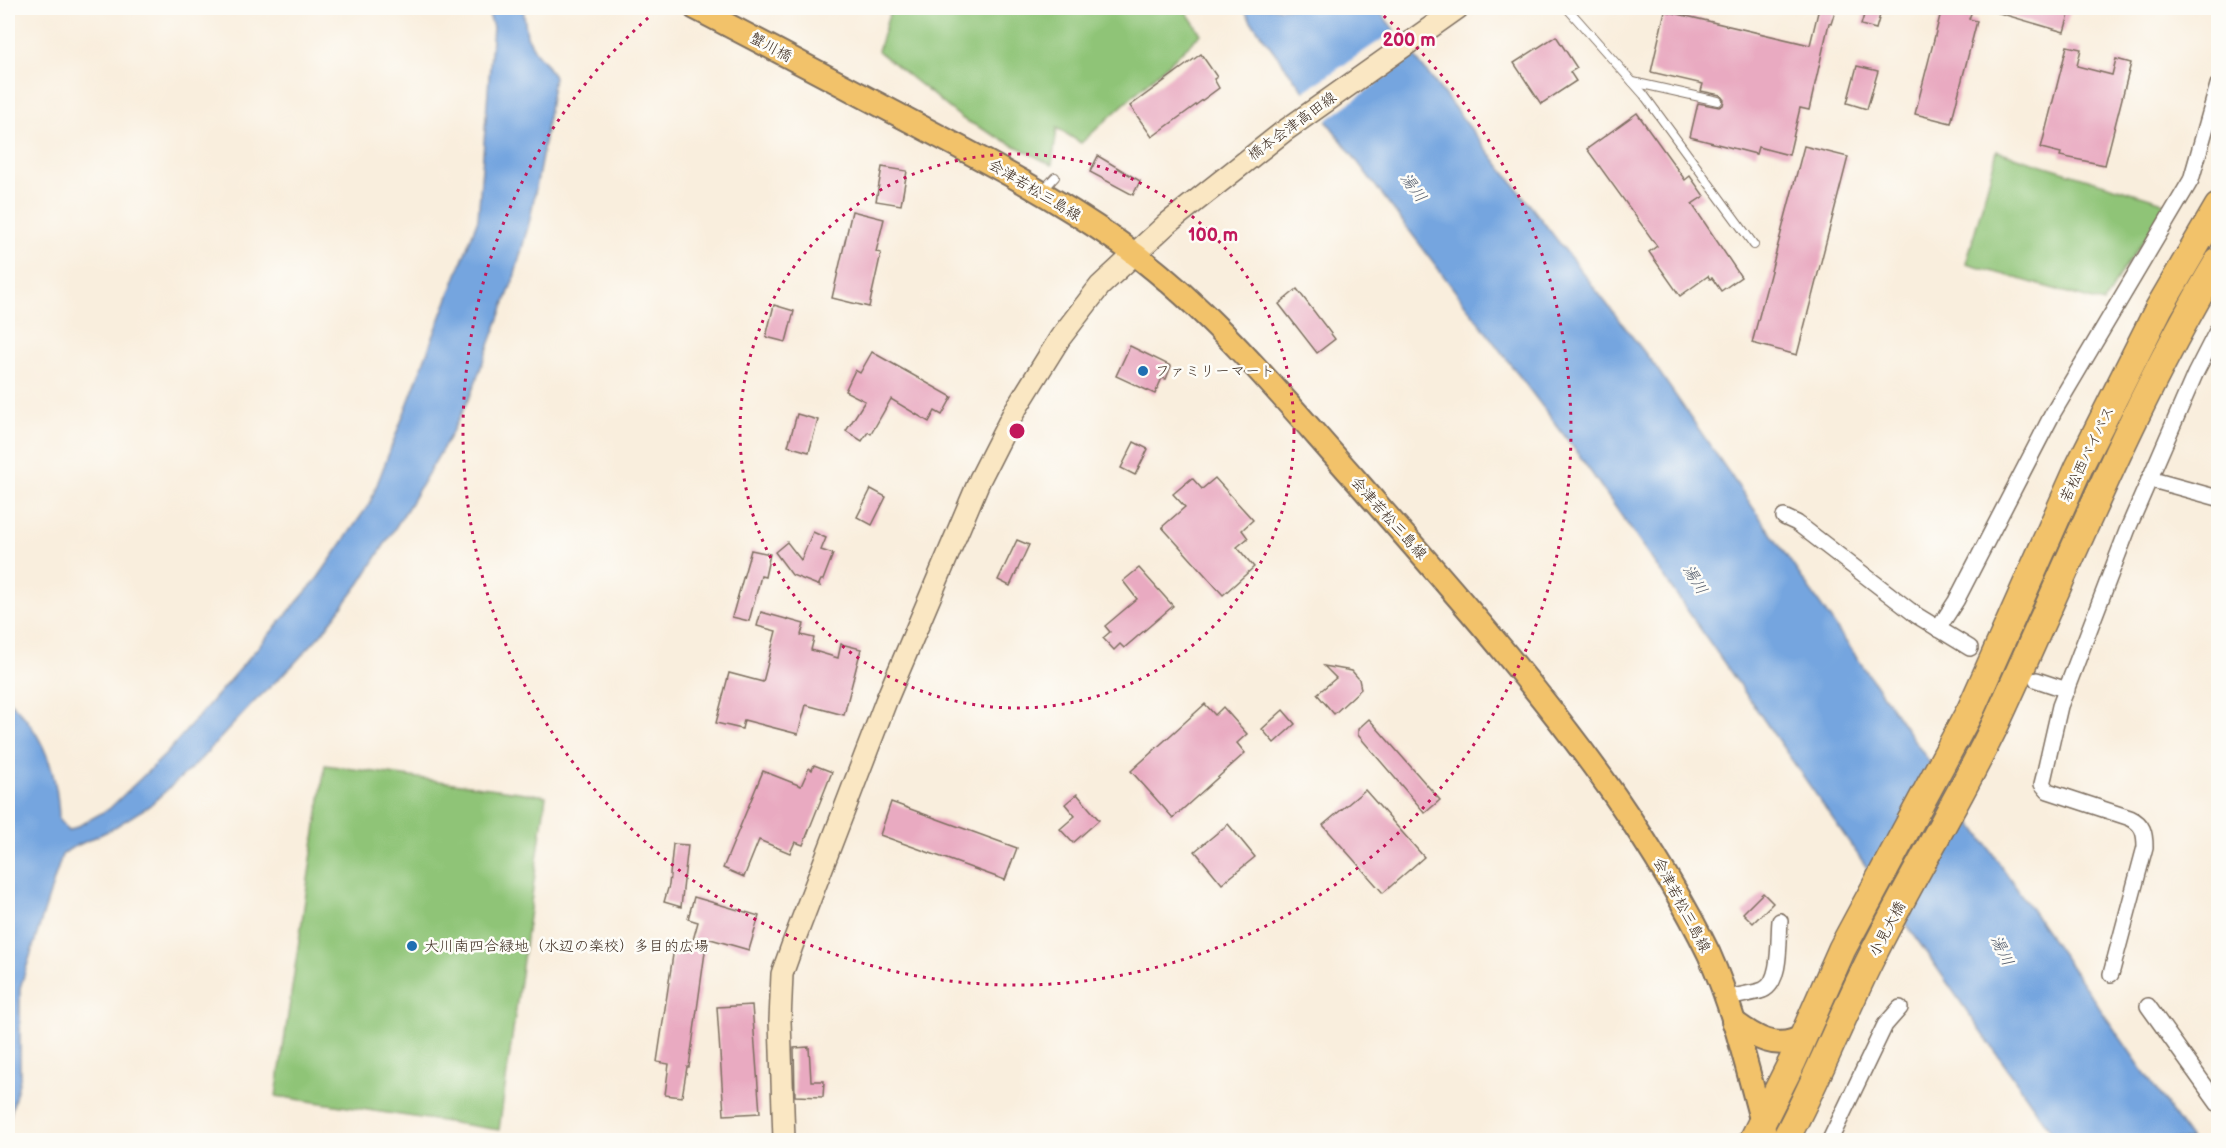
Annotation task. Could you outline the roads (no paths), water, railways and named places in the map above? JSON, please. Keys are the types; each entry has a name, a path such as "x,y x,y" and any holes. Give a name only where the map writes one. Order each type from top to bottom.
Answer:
{"highway":[{"name":"若松西バイパス","path":"1971,710 2079,467 2159,308 2218,207"},
{"name":"若松西バイパス","path":"1996,722 2104,481 2183,321 2218,262"},
{"name":"小見大橋","path":"1761,1135 1842,949 1971,710"},
{"name":"小見大橋","path":"1785,1140 1818,1076 1870,962 1996,722"}],"main road":[{"name":"蟹川橋","path":"695,8 814,70"},
{"name":"会津若松三島線","path":"814,70 1048,184 1183,295 1233,344 1480,621 1552,709 1640,832 1676,887 1711,958 1733,1022 1761,1135"},
{"path":"1733,1022 1755,1037 1775,1043 1797,1040 1803,1036"}],"street":[{"name":"橋本会津高田線","path":"784,1140 780,1021 782,974 886,701 980,479 1014,412 1040,368 1081,309 1100,286 1133,254 1209,189 1282,132 1458,8"},
{"path":"1938,629 1956,601 2053,413 2191,180 2218,85"},
{"path":"2111,974 2145,847 2144,831 2138,822 2048,791 2042,784 2060,706 2127,531 2195,374 2218,329"},
{"path":"2149,479 2218,498"},
{"path":"1785,517 1797,523 1916,615 1970,648"},
{"path":"2037,680 2067,690"},
{"path":"1725,999 1762,990 1770,983 1777,970 1780,921"},
{"path":"2148,1006 2218,1104"},
{"path":"1830,1140 1885,1025 1900,1008"}],"lane":[{"path":"1567,8 1644,95 1754,245"},
{"path":"1632,82 1718,101"}],"water":[{"path":"487,8 523,8 527,36 554,77 530,219 514,278 471,394 449,438 409,506 360,583 323,632 197,763 149,806 62,855 20,988 20,1079 8,1124 8,700 31,725 46,754 56,786 59,820 69,831 109,809 166,754 317,579 370,503 478,219 493,27"},
{"name":"湯川","path":"1243,8 1377,8 1655,366 2191,1140 2057,1140 1579,455"}],"place":[{"name":"ファミリーマート","path":"1143,371"},
{"name":"大川南四合緑地（水辺の楽校）多目的広場","path":"412,946"}]}
